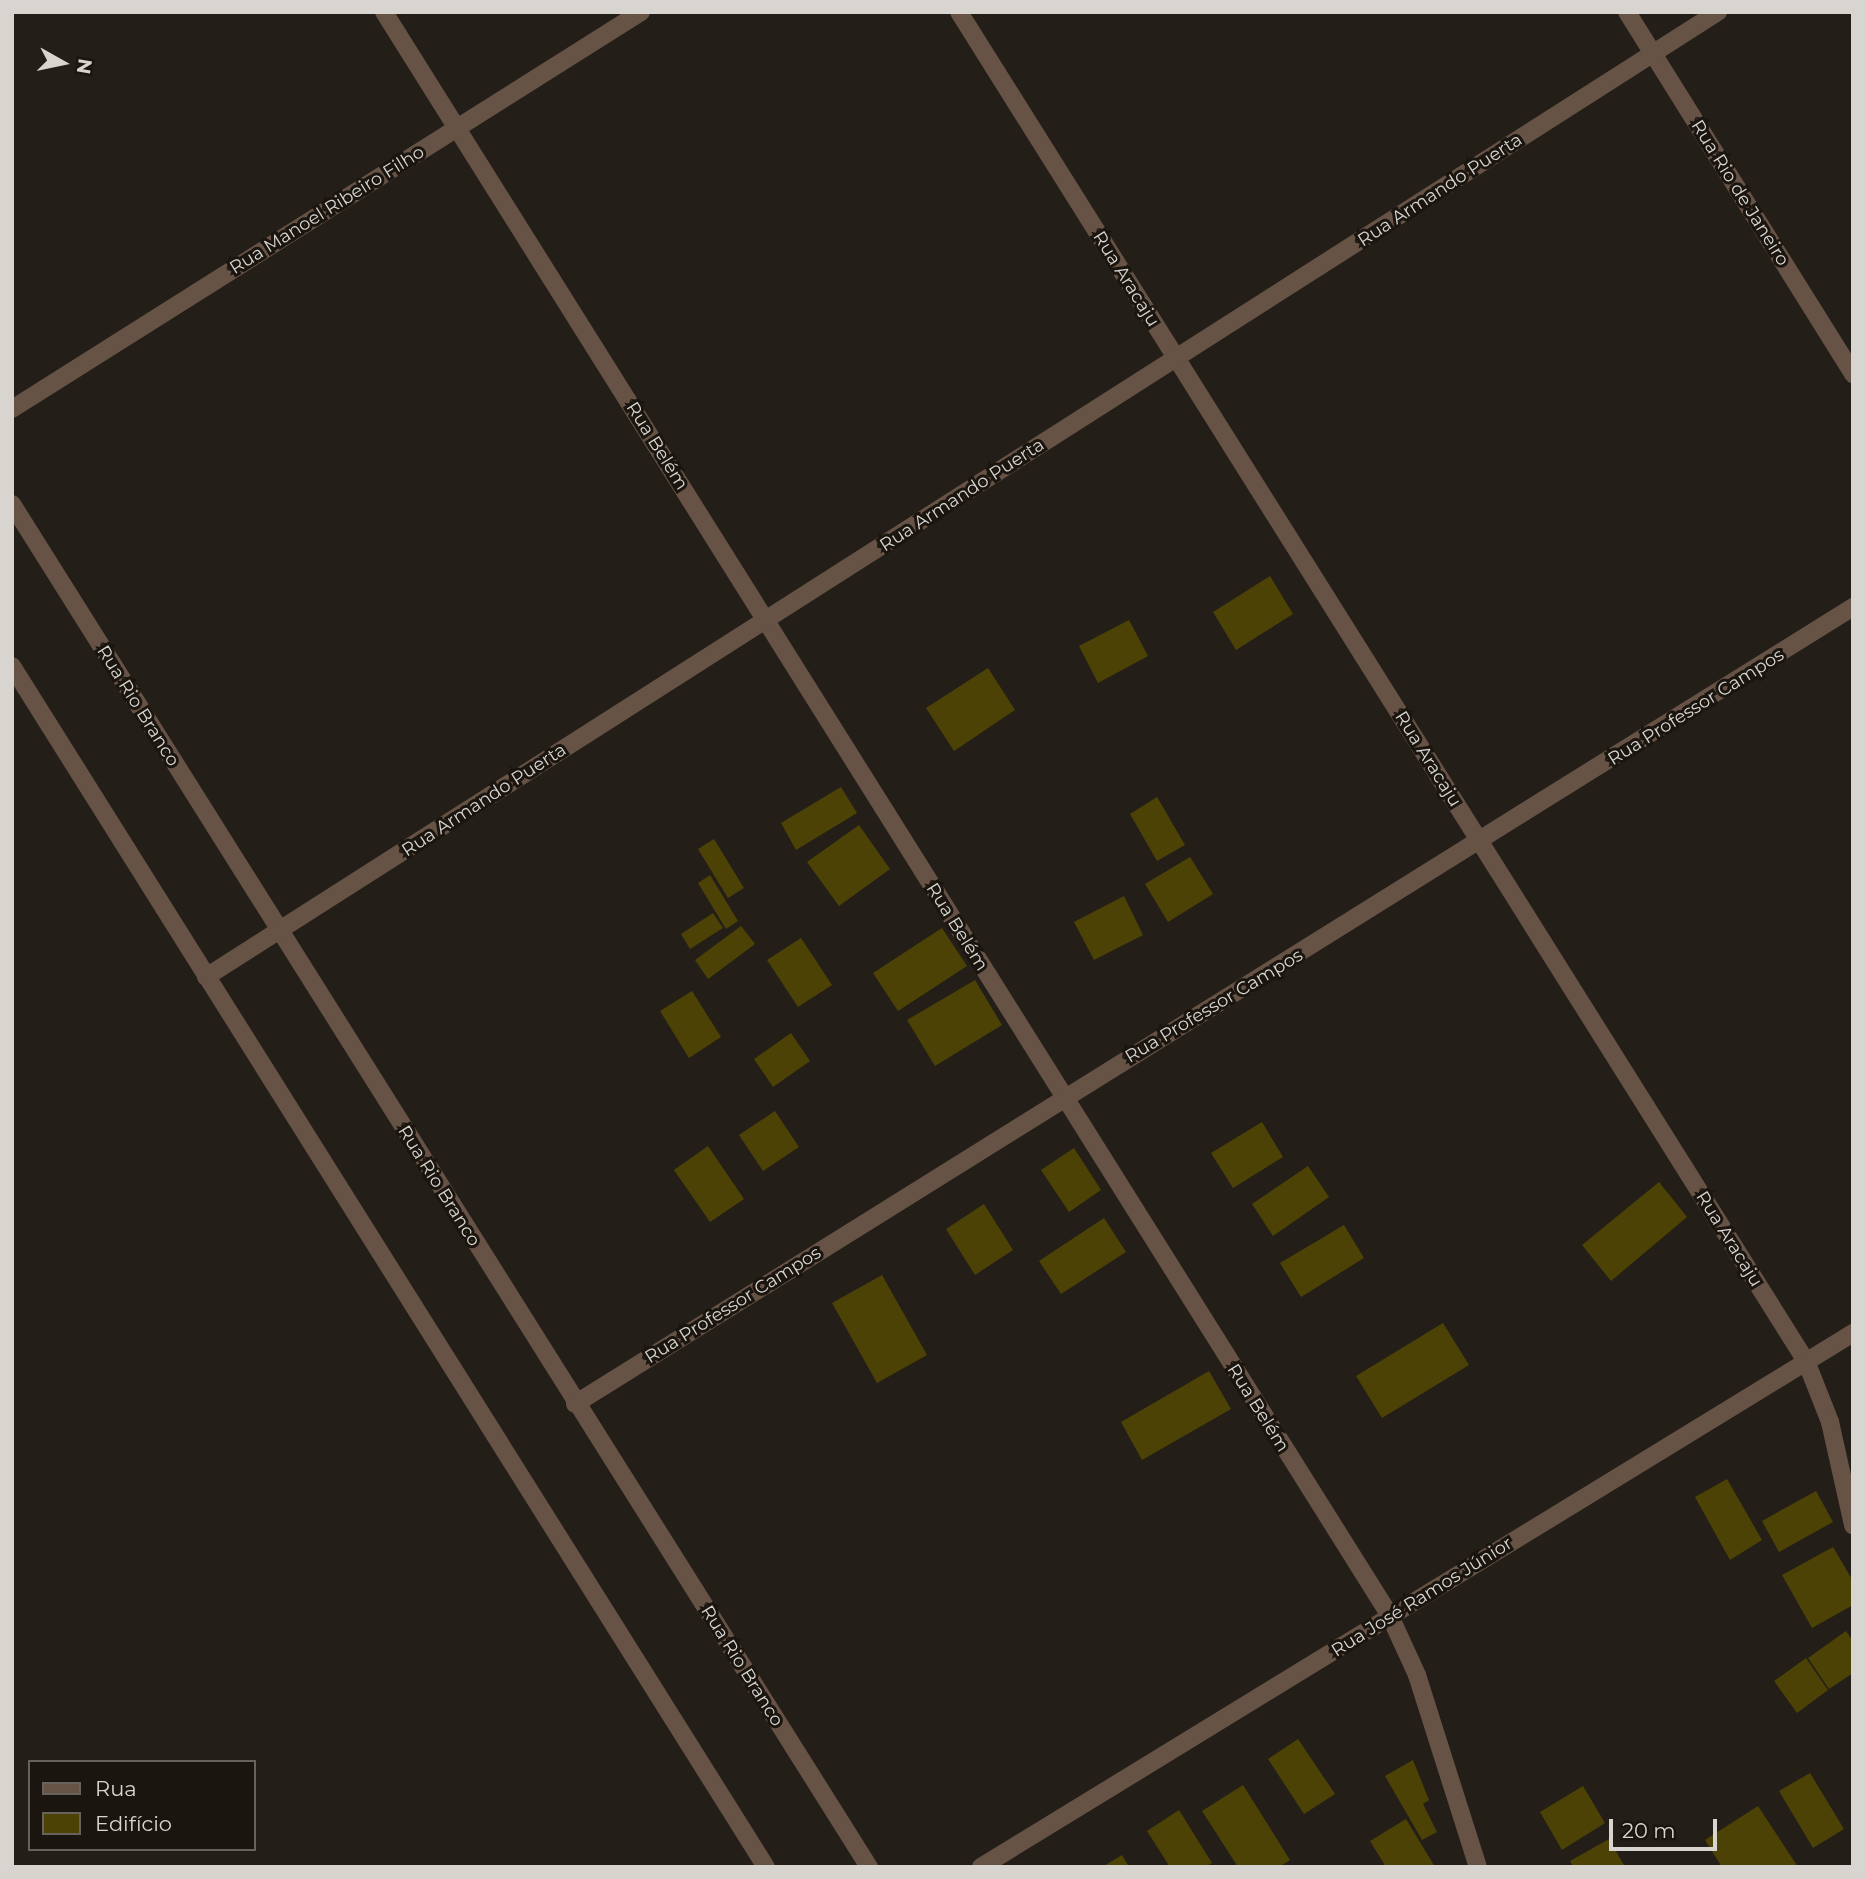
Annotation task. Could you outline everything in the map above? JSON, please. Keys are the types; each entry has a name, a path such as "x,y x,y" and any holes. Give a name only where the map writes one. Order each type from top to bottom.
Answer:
{"street":[{"name":"Rua Belém","path":"384,12 1390,1616 1417,1675 1478,1867"},
{"name":"Rua Manoel Ribeiro Filho","path":"12,409 641,12"},
{"name":"Rua Aracaju","path":"959,12 1806,1361 1830,1422 1853,1525"},
{"name":"Rua Rio de Janeiro","path":"1627,12 1853,374"},
{"name":"Rua Armando Puerta","path":"206,978 1718,12"},
{"name":"Rua Rio Branco","path":"12,504 575,1404 869,1867"},
{"name":"Rua Professor Campos","path":"575,1404 1063,1098 1481,844 1853,607"},
{"path":"12,666 766,1867"},
{"name":"Rua José Ramos Júnior","path":"987,1865 1853,1333"}],"building":[{"path":"1270,576 1293,614 1236,650 1213,612"},
{"path":"1129,620 1148,656 1098,683 1079,646"},
{"path":"988,668 1015,710 954,751 926,708"},
{"path":"841,787 857,813 796,850 781,823"},
{"path":"1157,797 1185,845 1157,861 1130,814"},
{"path":"859,825 890,869 839,906 807,862"},
{"path":"714,839 744,888 728,898 698,849"},
{"path":"1190,857 1213,894 1168,922 1145,884"},
{"path":"710,875 738,921 726,929 698,883"},
{"path":"1124,896 1143,935 1094,960 1074,922"},
{"path":"713,913 723,928 690,949 681,934"},
{"path":"741,926 755,944 708,979 695,960"},
{"path":"942,928 967,966 898,1011 873,973"},
{"path":"801,938 832,985 798,1007 767,960"},
{"path":"975,980 1002,1025 935,1066 907,1020"},
{"path":"692,991 721,1037 689,1058 660,1011"},
{"path":"791,1033 810,1061 773,1087 754,1059"},
{"path":"775,1111 799,1147 763,1171 739,1135"},
{"path":"1262,1122 1283,1157 1233,1188 1211,1153"},
{"path":"708,1146 744,1199 710,1222 674,1170"},
{"path":"1074,1148 1101,1190 1069,1212 1041,1170"},
{"path":"1308,1166 1329,1197 1273,1236 1252,1204"},
{"path":"1659,1182 1687,1217 1611,1281 1582,1245"},
{"path":"984,1204 1013,1250 975,1275 946,1229"},
{"path":"1104,1218 1126,1252 1061,1294 1039,1261"},
{"path":"1344,1225 1364,1258 1301,1297 1280,1263"},
{"path":"882,1275 927,1355 877,1383 832,1303"},
{"path":"1443,1323 1469,1365 1382,1418 1356,1376"},
{"path":"1209,1371 1231,1409 1142,1460 1121,1422"},
{"path":"1727,1479 1762,1540 1730,1560 1695,1497"},
{"path":"1816,1491 1833,1522 1779,1552 1762,1521"},
{"path":"1833,1547 1853,1581 1853,1605 1812,1628 1782,1575"},
{"path":"1846,1631 1853,1641 1853,1673 1829,1689 1808,1658"},
{"path":"1806,1658 1828,1690 1797,1713 1774,1681"},
{"path":"1298,1739 1335,1794 1304,1814 1268,1759"},
{"path":"1413,1760 1429,1800 1423,1804 1437,1832 1422,1840 1385,1776"},
{"path":"1810,1773 1844,1829 1813,1848 1779,1791"},
{"path":"1243,1785 1290,1860 1279,1867 1238,1867 1202,1811"},
{"path":"1583,1786 1605,1823 1562,1850 1540,1812"},
{"path":"1758,1806 1798,1867 1722,1867 1705,1840"},
{"path":"1179,1810 1212,1863 1205,1867 1170,1867 1147,1831"},
{"path":"1406,1819 1435,1867 1386,1867 1370,1841"},
{"path":"1609,1839 1625,1867 1573,1867 1570,1861"},
{"path":"1122,1855 1129,1867 1102,1867"}]}
